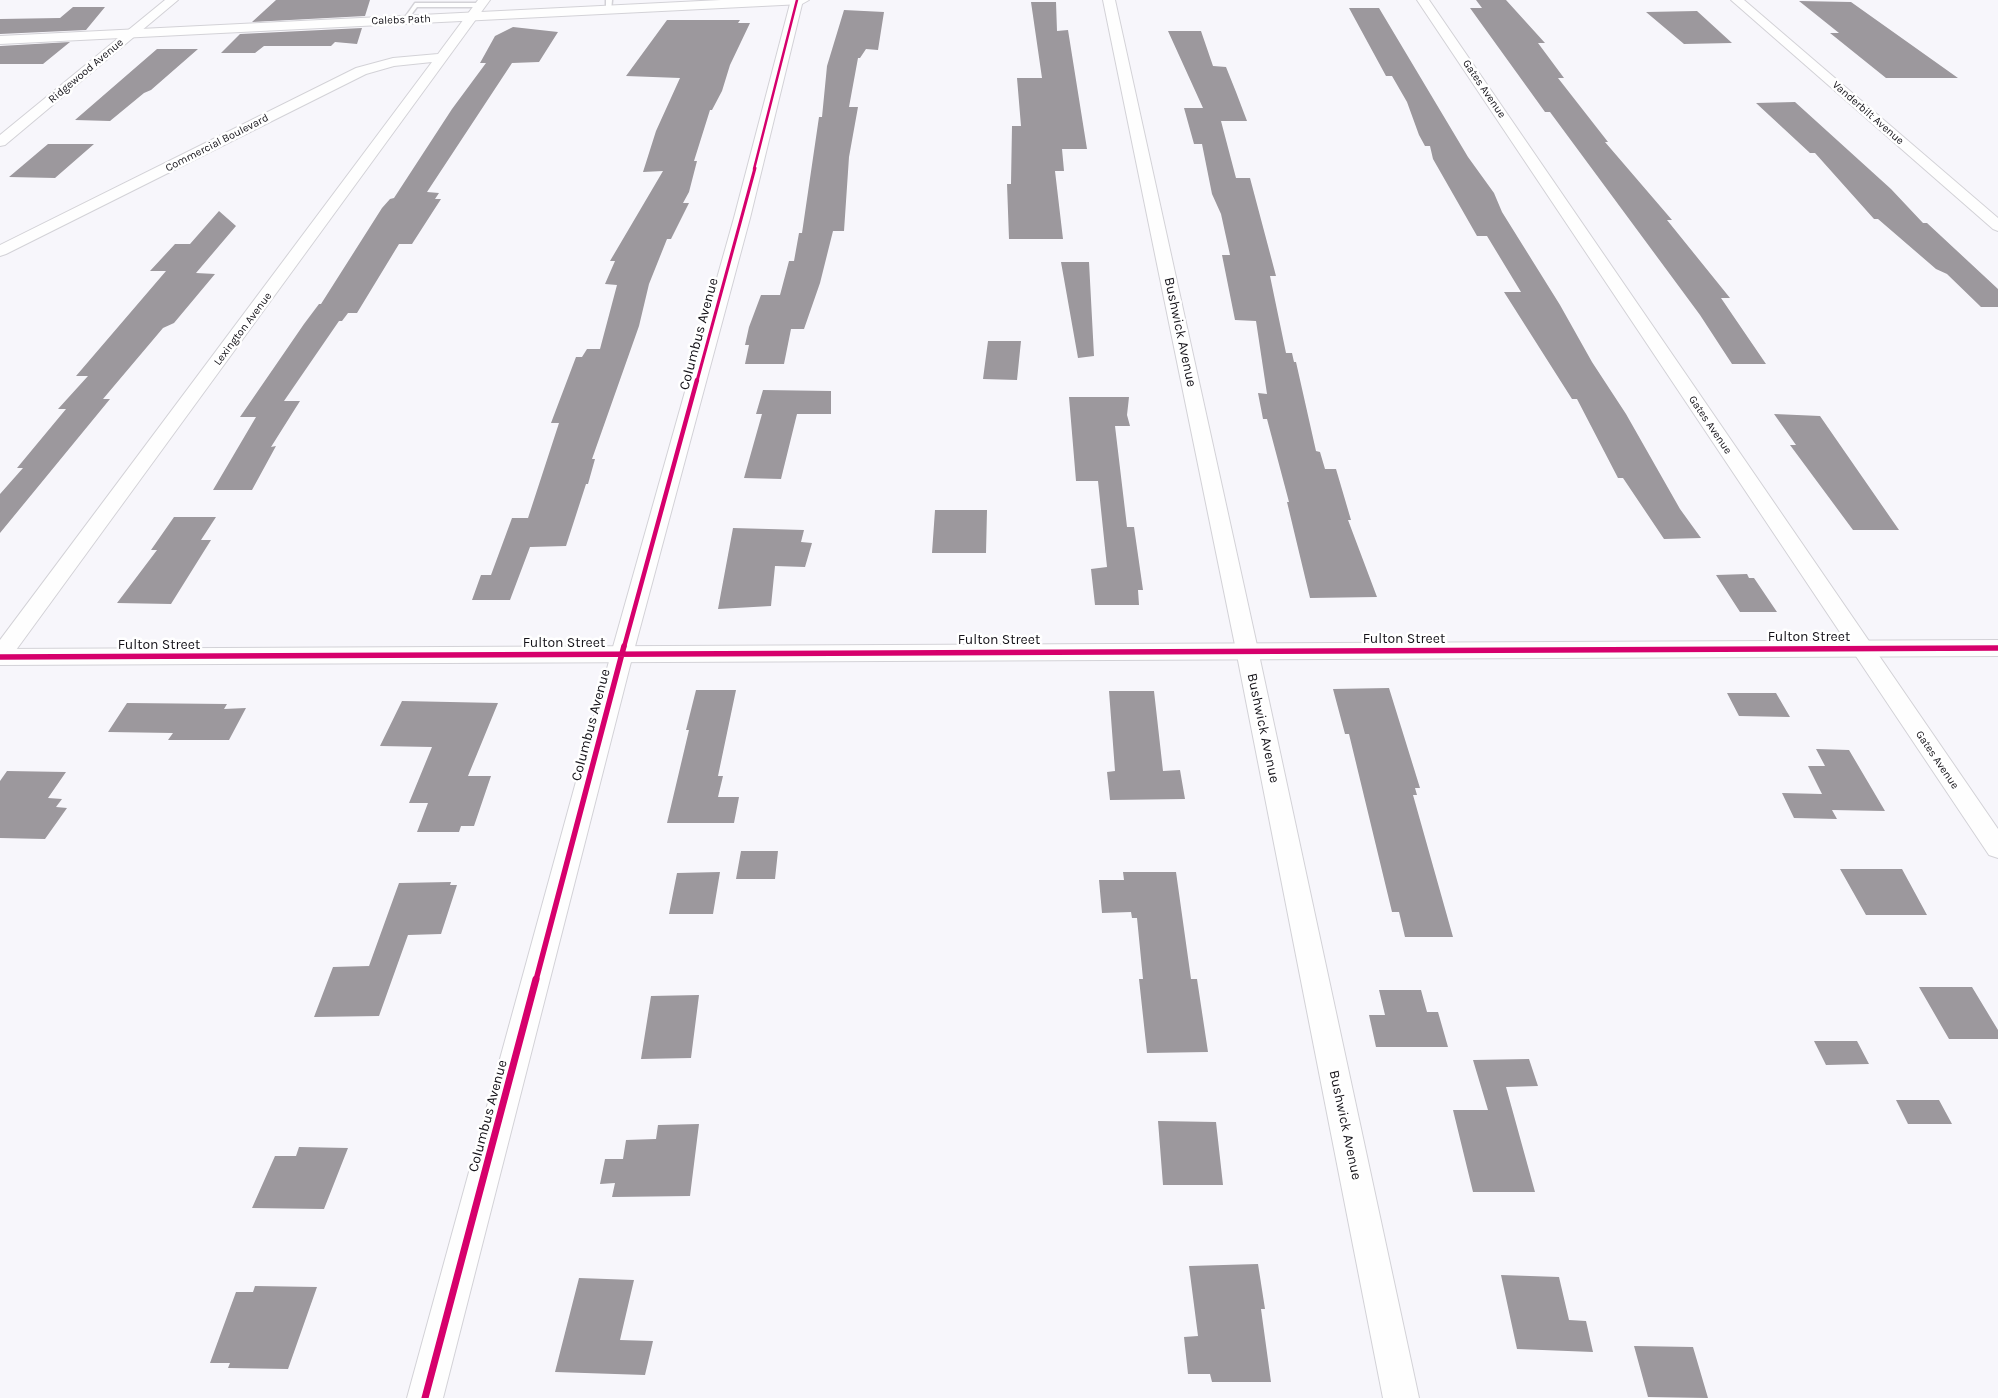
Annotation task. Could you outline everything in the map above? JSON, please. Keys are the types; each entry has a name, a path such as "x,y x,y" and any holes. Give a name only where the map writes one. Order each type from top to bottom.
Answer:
{"street":[{"name":"Ridgewood Avenue","path":"0,142 172,0"},
{"name":"Columbus Avenue","path":"425,1398 622,654 742,218 797,0"},
{"name":"Calebs Path","path":"0,40 405,19 478,7 802,0"},
{"name":"Bushwick Avenue","path":"1109,0 1247,650 1401,1398"},
{"name":"Gates Avenue","path":"1423,0 1998,849"},
{"name":"Vanderbilt Avenue","path":"1737,0 1998,226"},
{"name":"Lexington Avenue","path":"0,656 340,197 478,7"},
{"name":"Commercial Boulevard","path":"0,251 361,71 393,62 441,57"},
{"name":"Fulton Street","path":"0,656 1998,648"}],"building":[{"path":"276,0 370,0 365,16 252,22"},
{"path":"1476,0 1506,0 1545,43 1538,43 1564,78 1558,78 1608,142 1605,142 1672,220 1667,220 1730,298 1721,298 1766,364 1732,364 1700,315 1550,112 1545,112 1470,8 1482,8"},
{"path":"1799,1 1851,2 1958,78 1886,78 1830,33 1839,33"},
{"path":"1031,2 1056,2 1057,31 1068,30 1087,149 1062,149 1064,171 1055,171 1063,239 1009,239 1007,184 1011,184 1012,126 1021,126 1017,78 1042,78"},
{"path":"73,7 105,7 86,30 0,34 0,19 60,18"},
{"path":"1349,8 1379,8 1468,157 1494,193 1502,212 1560,305 1592,362 1626,414 1680,509 1701,538 1664,539 1623,478 1618,478 1577,399 1572,399 1504,292 1521,292 1487,236 1477,236 1433,159 1430,146 1425,146 1419,135 1407,102 1392,76 1386,76"},
{"path":"844,10 884,12 878,50 866,49 858,58 849,107 858,107 849,157 844,231 833,231 820,283 804,329 791,329 784,364 745,364 749,345 745,345 749,327 761,295 780,295 789,261 794,261 799,233 802,233 819,117 822,117 827,66"},
{"path":"1697,11 1732,43 1684,44 1646,12"},
{"path":"667,20 740,20 738,23 750,23 730,65 722,91 712,110 710,110 694,161 697,161 689,192 683,203 689,203 671,239 667,239 649,284 639,326 592,459 595,459 588,484 586,484 566,546 530,547 510,600 472,600 481,575 491,575 512,518 528,518 559,423 551,423 576,357 582,357 587,349 600,349 617,285 605,284 615,261 610,261 663,171 643,172 656,131 680,78 626,76"},
{"path":"513,27 558,32 539,62 512,63 427,192 439,193 435,199 441,199 412,244 399,244 357,313 348,313 342,321 339,321 284,401 300,401 271,447 276,446 252,490 213,490 256,417 240,417 304,324 319,304 321,304 382,208 390,199 394,198 452,109 486,63 480,63 495,36"},
{"path":"362,28 357,44 335,42 331,46 264,46 255,53 221,53 240,34"},
{"path":"1168,31 1201,31 1213,66 1226,67 1247,121 1221,121 1236,178 1250,178 1276,276 1270,276 1286,353 1292,353 1294,362 1296,362 1316,451 1320,452 1325,469 1336,469 1351,520 1348,520 1377,597 1310,598 1287,502 1289,502 1267,419 1263,419 1258,393 1267,394 1256,321 1235,320 1222,255 1230,255 1221,214 1212,194 1202,144 1194,144 1184,108 1203,108"},
{"path":"70,42 43,64 0,64 0,46"},
{"path":"157,49 198,49 151,90 144,93 110,121 75,120"},
{"path":"1795,102 1891,189 1923,223 1927,223 1998,289 1998,307 1981,307 1947,274 1936,269 1878,219 1874,219 1815,153 1810,153 1756,103"},
{"path":"48,144 94,144 55,178 9,177"},
{"path":"219,211 236,226 196,273 215,274 174,323 163,328 103,399 110,399 0,533 0,494 23,468 17,468 66,409 58,409 88,376 76,376 166,271 150,271 175,244 190,244"},
{"path":"1061,262 1089,262 1094,356 1078,358"},
{"path":"988,341 1021,341 1017,380 983,379"},
{"path":"763,390 831,391 831,414 797,414 781,479 744,478 762,414 756,414"},
{"path":"1069,397 1129,397 1127,415 1130,426 1115,426 1127,527 1134,527 1143,590 1138,590 1139,605 1095,605 1091,569 1107,567 1098,481 1076,481"},
{"path":"1774,414 1820,416 1899,530 1853,530 1790,445 1796,445"},
{"path":"935,510 987,510 986,553 932,553"},
{"path":"174,517 216,517 201,540 211,540 171,604 117,603 157,550 151,550"},
{"path":"733,528 804,530 801,542 812,543 805,567 775,566 771,606 718,609"},
{"path":"1747,574 1749,578 1754,578 1777,612 1740,612 1716,575"},
{"path":"1389,688 1420,788 1415,788 1417,795 1413,795 1453,937 1405,937 1399,912 1392,912 1349,734 1345,734 1333,689"},
{"path":"696,690 736,690 718,776 723,776 718,797 739,797 734,823 667,823 689,730 686,730"},
{"path":"1109,691 1154,691 1163,771 1180,770 1185,799 1110,800 1107,772 1115,771"},
{"path":"1727,693 1776,693 1790,717 1739,716"},
{"path":"402,701 498,703 468,776 491,776 474,826 461,826 459,832 417,832 428,803 409,803 432,747 380,746"},
{"path":"127,703 227,704 224,709 246,708 229,740 168,740 173,733 108,732"},
{"path":"1816,749 1849,750 1885,811 1832,810 1837,819 1794,818 1782,793 1822,794 1808,766 1825,766"},
{"path":"7,771 66,772 48,798 62,799 56,807 67,808 45,839 0,838 0,781"},
{"path":"741,851 778,851 775,879 736,879"},
{"path":"1840,869 1902,869 1927,915 1866,915"},
{"path":"720,872 713,914 669,914 677,873"},
{"path":"1123,872 1176,872 1191,979 1197,979 1208,1052 1147,1053 1139,979 1143,979 1137,918 1132,918 1131,912 1102,913 1099,880 1124,880"},
{"path":"451,882 450,885 457,885 441,934 408,935 379,1016 314,1017 333,967 369,966 399,883"},
{"path":"1919,987 1972,987 1998,1030 1998,1039 1949,1039"},
{"path":"1379,990 1421,990 1427,1012 1438,1012 1448,1047 1376,1047 1369,1015 1385,1015"},
{"path":"699,995 691,1058 641,1059 651,996"},
{"path":"1814,1041 1857,1041 1869,1064 1826,1065"},
{"path":"1529,1059 1538,1086 1506,1087 1535,1192 1473,1192 1453,1110 1488,1110 1473,1060"},
{"path":"1896,1100 1939,1100 1952,1124 1908,1124"},
{"path":"1158,1121 1216,1122 1223,1185 1163,1185"},
{"path":"699,1124 690,1196 612,1197 615,1183 600,1184 605,1159 623,1159 626,1140 656,1139 658,1125"},
{"path":"299,1147 348,1148 324,1209 252,1208 275,1156 296,1156"},
{"path":"1258,1264 1265,1309 1261,1309 1271,1382 1212,1382 1210,1374 1188,1374 1184,1337 1198,1336 1189,1266"},
{"path":"1501,1275 1559,1277 1569,1320 1586,1321 1593,1352 1517,1349"},
{"path":"579,1278 634,1280 620,1340 653,1341 645,1375 555,1372"},
{"path":"255,1286 317,1287 288,1369 228,1368 230,1363 210,1363 236,1292 253,1292"},
{"path":"1634,1346 1693,1347 1708,1398 1648,1397"}],"cycle path":[{"path":"425,1398 622,654 742,218 797,0"},
{"path":"0,657 1998,648"}]}
